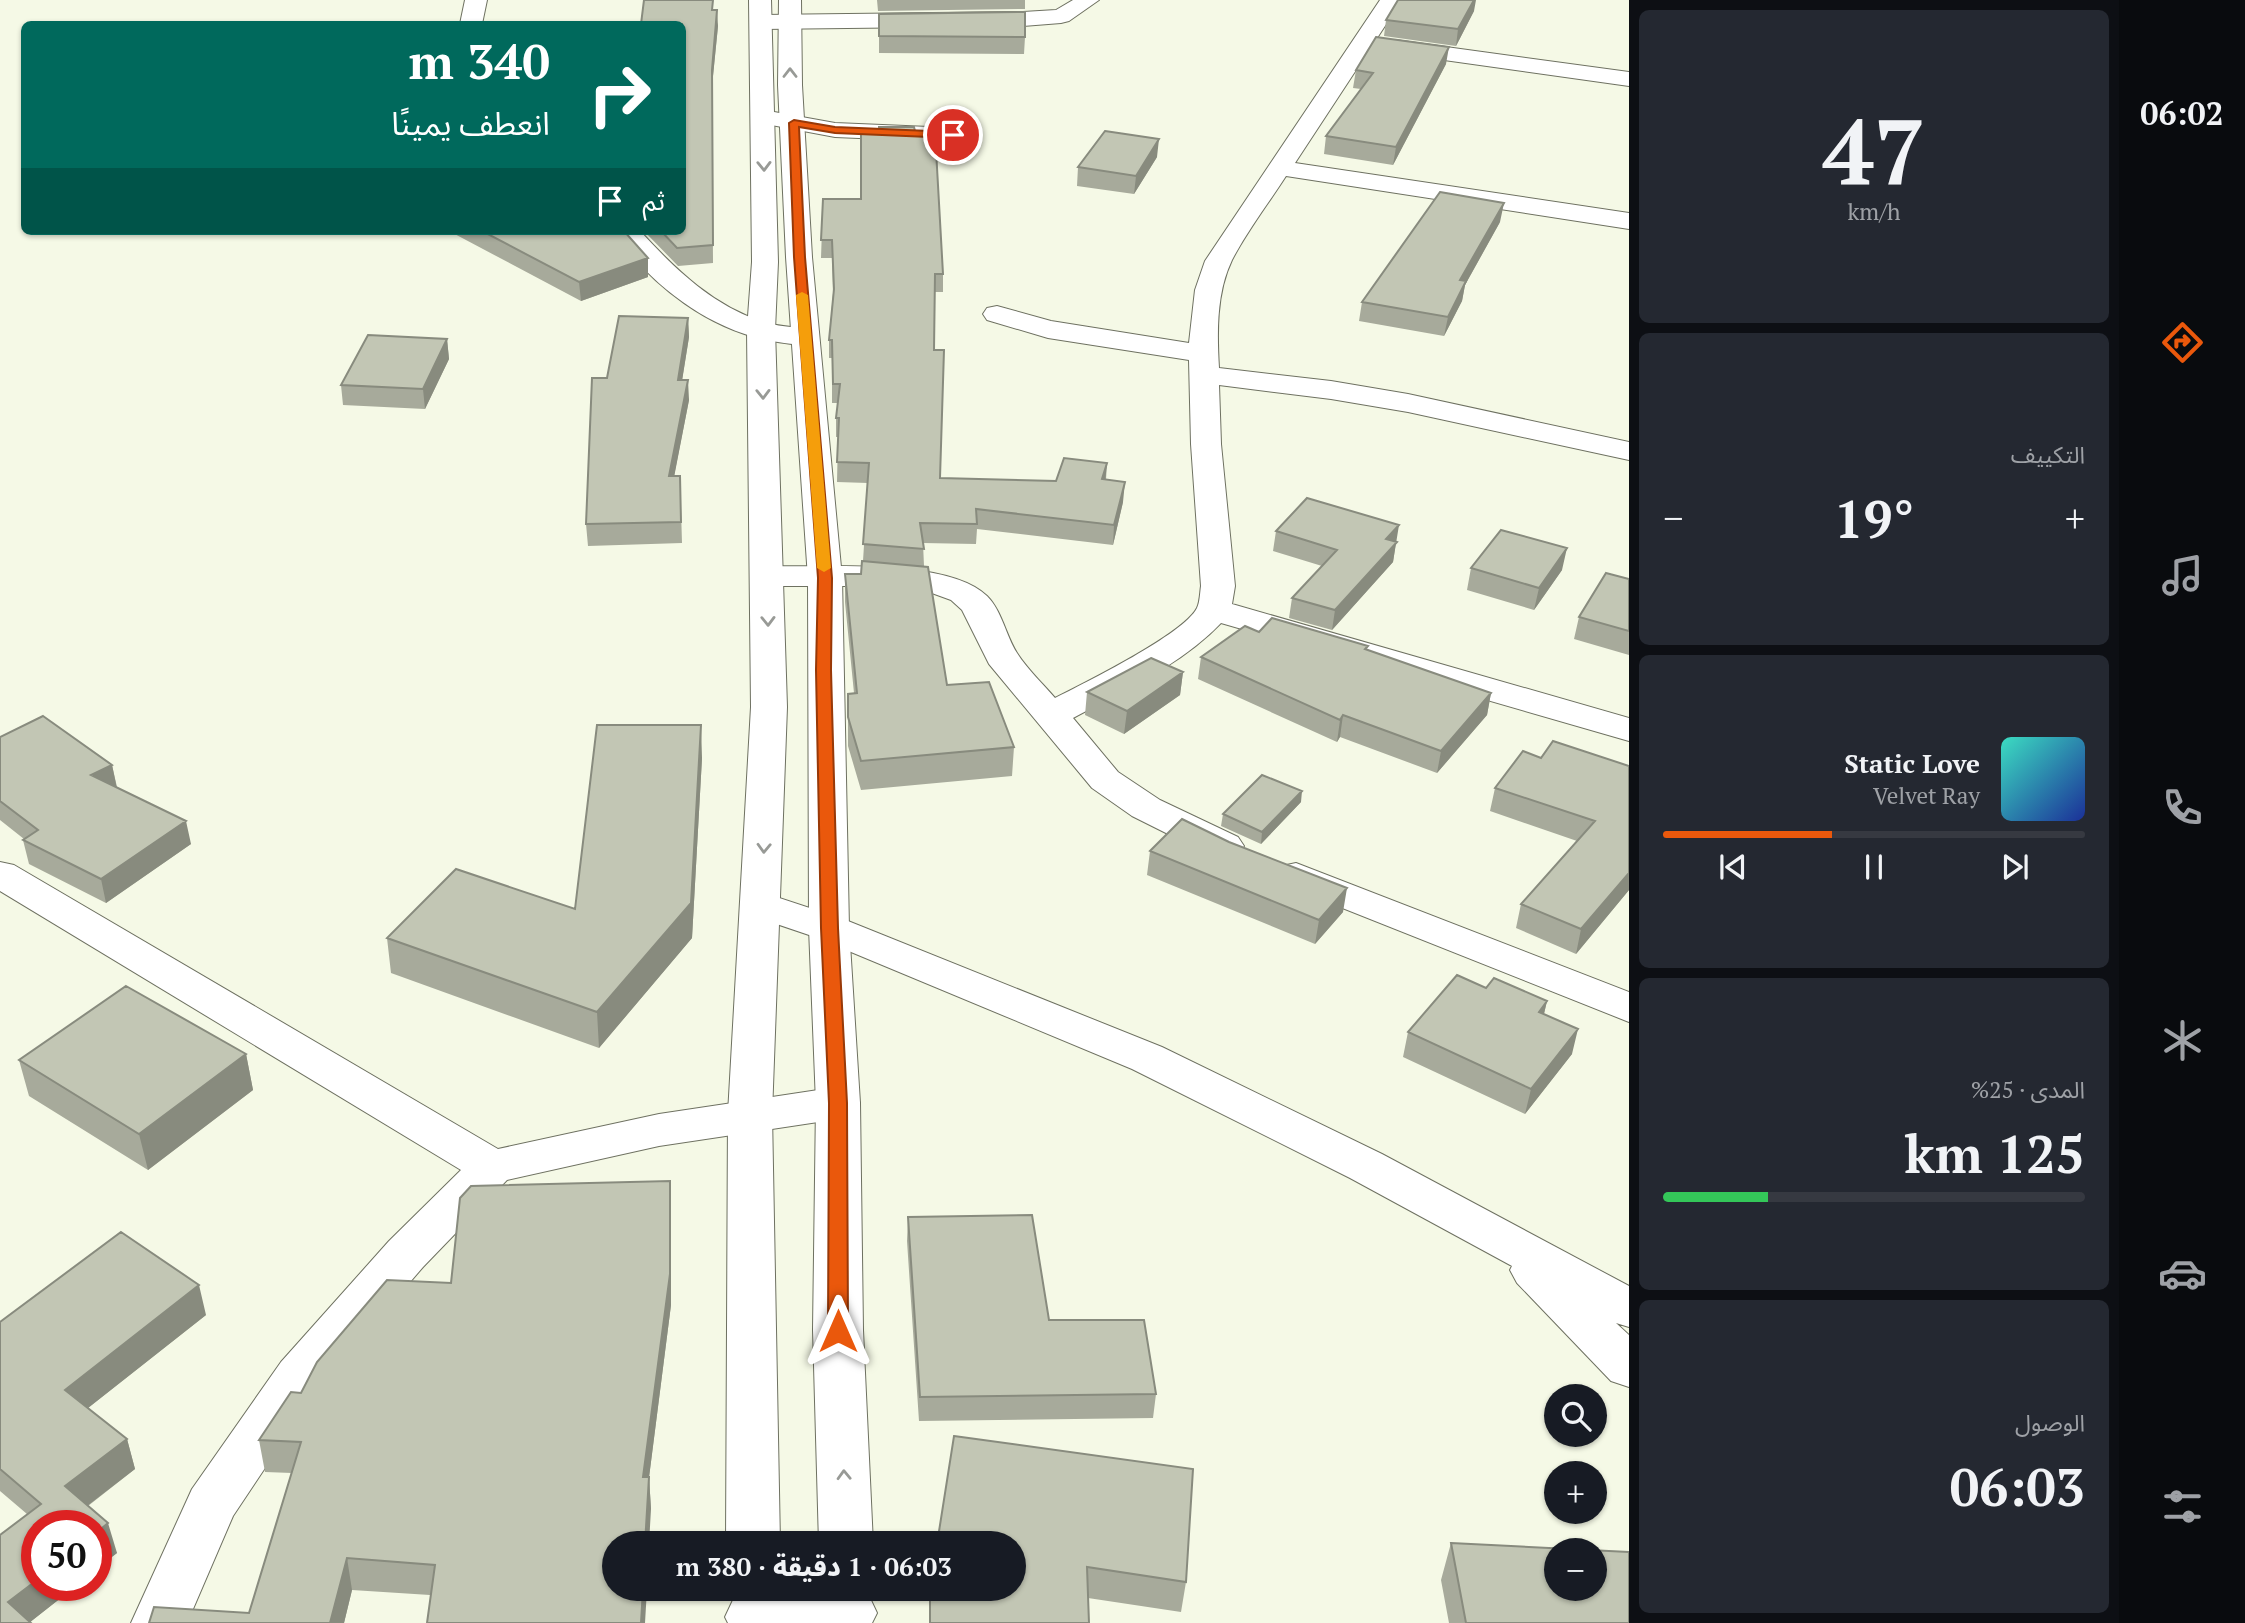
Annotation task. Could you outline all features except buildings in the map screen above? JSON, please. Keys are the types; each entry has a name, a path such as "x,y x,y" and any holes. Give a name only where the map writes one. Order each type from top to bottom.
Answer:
{"street":[{"path":"472,21 475,0"},
{"path":"999,19 1018,0"},
{"path":"846,1531 838,1331 838,1103 829,928 825,578 805,337 778,120 775,11 999,19 1061,16 1088,0"},
{"path":"1049,716 1138,668 1191,634 1214,610 1218,586 1206,457 1203,328 1218,261 1391,0"},
{"path":"1362,43 1629,79"},
{"path":"778,120 835,130 953,135"},
{"path":"753,1531 750,1114 769,707 761,330 778,120"},
{"path":"1280,167 1629,221"},
{"path":"630,235 669,278 716,311 761,330 805,337"},
{"path":"997,314 1205,364 1629,451"},
{"path":"767,576 880,576 935,583 963,593 977,605 1001,657 1049,716 1105,780 1146,808 1259,861 1629,1007"},
{"path":"1214,610 1629,730"},
{"path":"0,874 492,1167"},
{"path":"761,905 829,928 1147,1058 1366,1166 1629,1308"},
{"path":"159,1623 211,1505 299,1376 406,1254 492,1167 659,1130 750,1114 838,1103"},
{"path":"1505,1241 1629,1367"},
{"path":"753,1610 849,1608"}],"slow traffic":[{"path":"802,295 824,568"}],"route":[{"path":"838,1331 838,1103 829,928 825,578 799,257 794,123 835,130 953,135"}]}
